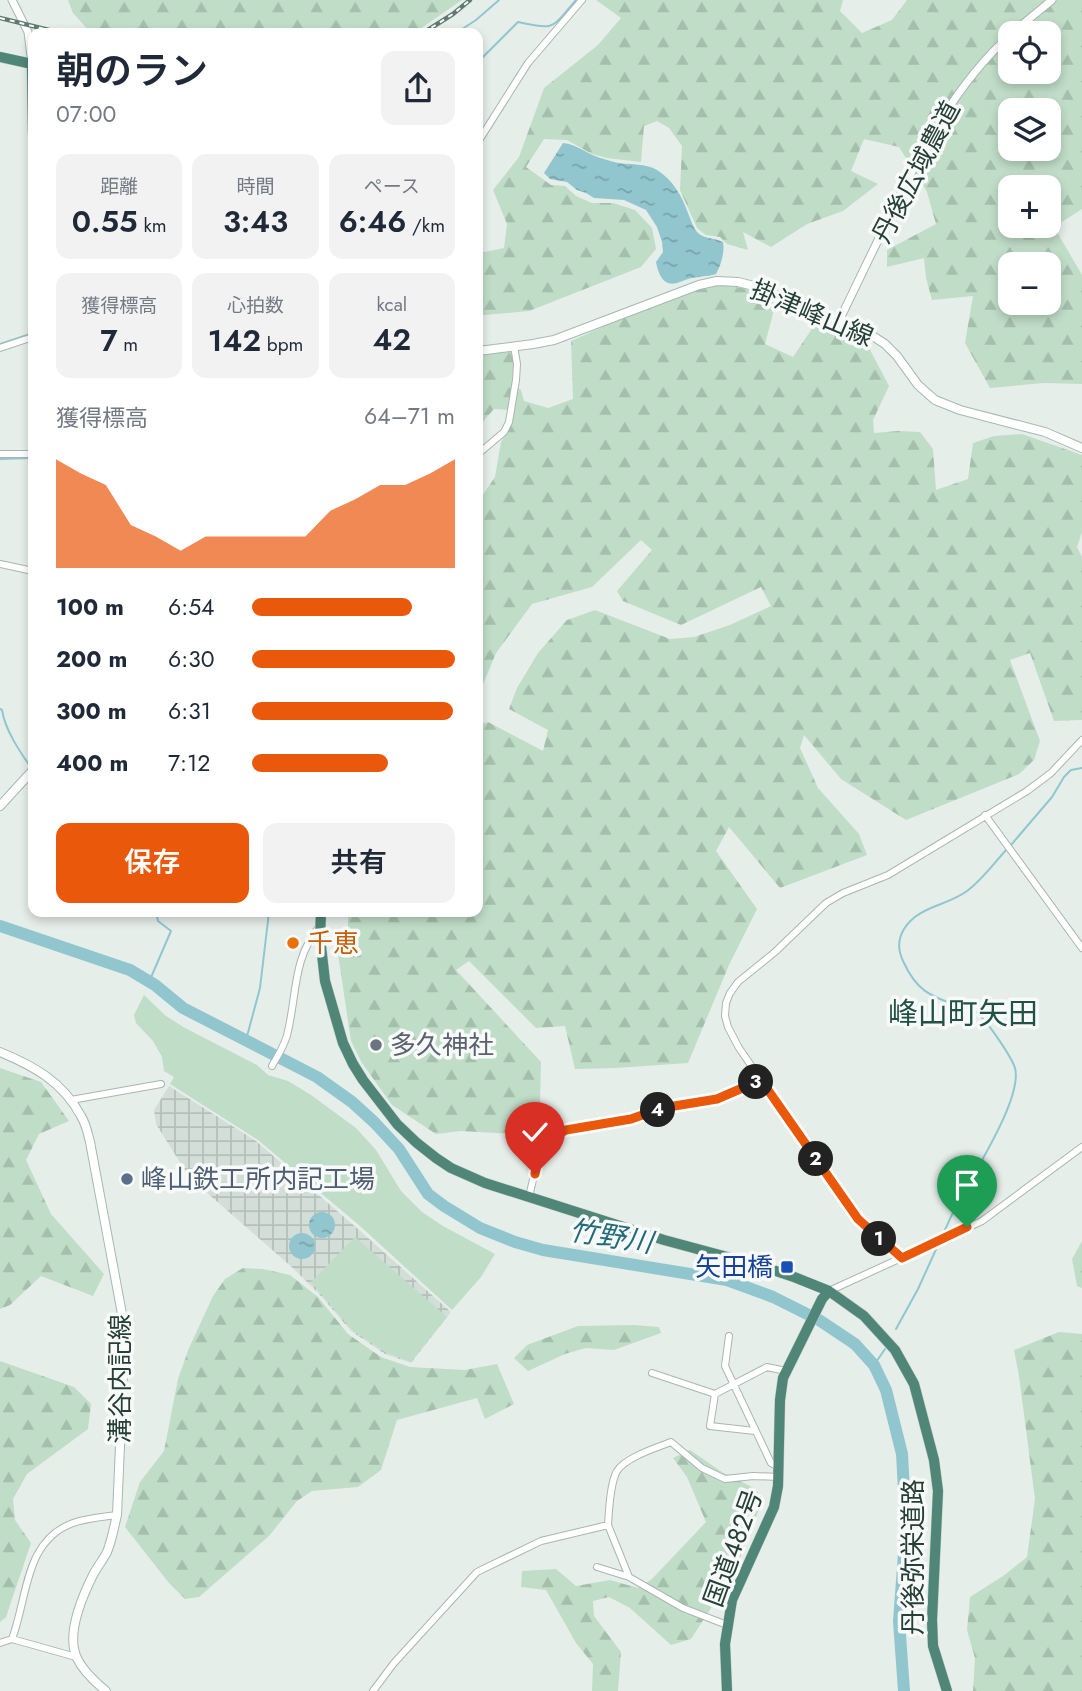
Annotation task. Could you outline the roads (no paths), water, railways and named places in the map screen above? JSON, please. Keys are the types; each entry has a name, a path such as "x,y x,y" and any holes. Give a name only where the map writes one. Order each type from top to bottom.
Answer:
{"highway":[{"path":"0,57 28,63"},
{"path":"321,917 325,981 343,1043 378,1101 416,1143 451,1168 485,1183 664,1240 774,1270 825,1295"},
{"name":"国道482号","path":"727,1691 724,1644 732,1600 774,1507 779,1486 780,1400 783,1378 825,1295"},
{"name":"丹後弥栄道路","path":"825,1295 864,1316 875,1327 895,1350 914,1384 937,1481 933,1646 947,1691"}],"main road":[{"name":"掛津峰山線","path":"483,350 554,340 699,285 717,281 738,282 758,287 871,335 897,356 918,385 935,400 960,410 1045,432 1082,448"},
{"path":"0,806 28,775"},
{"name":"溝谷内記線","path":"0,1052 30,1064 48,1076 71,1100 82,1117 90,1142 125,1330 117,1515 106,1553 93,1573 80,1605 73,1635 76,1657"},
{"path":"76,1657 87,1674 106,1691"}],"street":[{"path":"12,0 28,32"},
{"path":"483,134 528,63 582,0"},
{"name":"丹後広域農道","path":"1027,21 1052,0"},
{"name":"丹後広域農道","path":"839,321 910,175 938,125 974,72 998,47"},
{"path":"0,348 28,339"},
{"path":"483,450 504,432 509,422 517,372 514,346"},
{"path":"0,454 28,454"},
{"path":"0,564 28,570"},
{"path":"902,1258 858,1219 761,1080 728,1027 726,1003 738,982 775,952 826,903 843,893 888,875 1035,785 1051,773 1082,740"},
{"path":"985,815 1082,947"},
{"path":"272,1066 286,1040 297,974 303,955 320,926"},
{"path":"529,1197 540,1149 545,1141 566,1130 631,1119 662,1108 717,1099 761,1080"},
{"path":"71,1100 161,1084"},
{"path":"825,1295 982,1221 1082,1147"},
{"path":"729,1336 725,1366 771,1463 779,1472"},
{"path":"652,1373 715,1394 767,1367 786,1371"},
{"path":"715,1394 710,1426 755,1431"},
{"path":"629,1577 608,1525 615,1477 618,1469 627,1461 671,1442 702,1468 725,1479 779,1472"},
{"path":"12,1639 32,1567 42,1545 74,1522 117,1515"},
{"path":"373,1691 394,1663 477,1572 541,1541 608,1525"},
{"path":"597,1567 629,1577 683,1608 727,1625"},
{"path":"0,1643 12,1639 76,1657"}],"water":[{"path":"563,143 607,160 647,166 663,174 680,195 698,233 723,242 722,258 716,274 672,284 665,281 656,262 663,252 662,242 657,227 646,210 624,200 594,198 567,182 550,179 544,173"},
{"path":"322,1212 331,1216 335,1225 331,1234 322,1238 313,1234 309,1225 313,1216"},
{"path":"302,1233 311,1237 315,1246 311,1255 302,1259 293,1255 289,1246 293,1237"}],"waterway":[{"path":"464,28 499,0"},
{"path":"483,57 518,22 552,25 576,0"},
{"path":"0,344 28,335"},
{"path":"0,459 28,458"},
{"path":"0,709 14,741 28,763"},
{"path":"1011,845 1052,797 1064,777 1071,770 1082,768"},
{"path":"942,1237 1012,1098 1015,1068 998,1038 976,1012 938,998 924,990 913,979 902,959 899,942 910,921 967,891 1007,849"},
{"path":"149,982 171,931 158,921 157,917"},
{"path":"246,1040 260,988 268,917"},
{"name":"竹野川","path":"0,926 130,970 155,985 183,1008 317,1077 374,1122 399,1149 428,1194 480,1228 543,1250 727,1280 773,1297 819,1320 855,1344 874,1365 886,1390 902,1454 906,1526 899,1621 904,1691"},
{"path":"896,1329 938,1245"},
{"path":"874,1365 885,1349"}],"railway":[{"path":"431,28 470,0"},
{"path":"0,18 41,28"}],"place":[{"name":"千恵","path":"293,943"},
{"name":"多久神社","path":"376,1045"},
{"name":"峰山鉄工所内記工場","path":"127,1179"},
{"name":"矢田橋","path":"787,1267"}],"district":[{"name":"峰山町矢田","path":"963,1014"}]}
